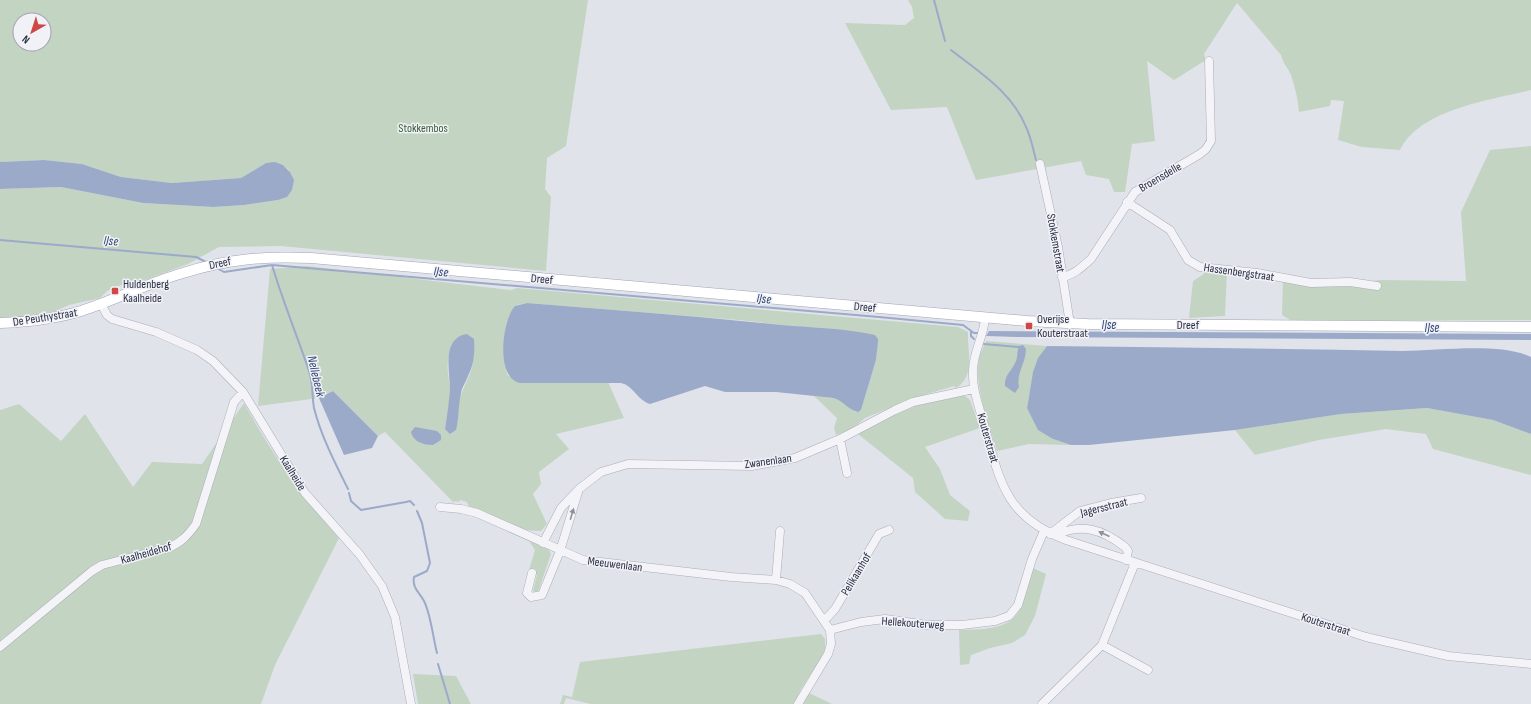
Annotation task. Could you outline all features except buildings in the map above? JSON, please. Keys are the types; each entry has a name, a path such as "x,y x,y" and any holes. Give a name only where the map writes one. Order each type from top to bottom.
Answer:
{"main road":[{"name":"Dreef","path":"202,267 257,257 311,258 985,318 1070,324 1531,327"},
{"name":"De Peuthystraat","path":"0,323 56,317 101,304 181,273 202,267"}],"street":[{"name":"Broensdelle","path":"1062,277 1069,275 1082,267 1091,258 1134,192 1200,154 1209,146 1211,141 1210,61"},
{"name":"Stokkemstraat","path":"1040,164 1058,247 1070,324"},
{"name":"Hassenbergstraat","path":"1127,202 1170,230 1188,260 1200,267 1257,273 1311,282 1350,282 1377,286"},
{"name":"Kaalheide","path":"101,304 107,315 112,319 156,332 197,350 224,371 243,392 305,493 360,555 382,586 395,617 411,704"},
{"name":"Kouterstraat","path":"985,318 973,370 974,389 1003,486 1019,511 1050,533 1135,563 1400,647 1448,656 1531,664"},
{"name":"Zwanenlaan","path":"542,543 561,508 579,489 601,472 628,464 758,465 795,458 840,439 913,402 974,389"},
{"name":"Kaalheidehof","path":"0,647 92,571 102,565 168,548 178,544 188,535 196,524 234,402 243,392"},
{"path":"840,439 847,473"},
{"path":"532,573 527,593 531,597 536,598 542,595 560,551 579,489"},
{"name":"Jagersstraat","path":"1050,533 1080,511 1111,503 1141,498"},
{"name":"Meeuwenlaan","path":"440,507 462,509 477,513 583,560 602,564 776,580 797,587 805,593 830,630"},
{"path":"1050,533 1079,528 1098,531 1125,547 1128,551 1126,560"},
{"name":"Pelikaanhof","path":"824,621 835,609 879,534 889,530"},
{"path":"776,580 780,531"},
{"name":"Hellekouterweg","path":"830,630 861,622 885,619 927,625 962,625 995,621 1009,616 1018,605 1032,559 1050,533"},
{"path":"1042,704 1102,645 1135,563"},
{"path":"798,704 828,654 831,644 830,630"},
{"path":"1102,645 1148,670"}],"green space":[{"name":"Stokkembos","path":"0,0 588,0 566,146 547,158 545,189 551,197 546,271 281,246 219,247 188,264 142,281 131,281 107,291 100,298 69,305 51,313 0,318 0,189 61,187 143,203 213,207 244,205 278,200 293,179 289,170 283,165 266,163 241,178 172,183 121,177 82,164 44,160 0,162"},
{"path":"908,0 1531,0 1531,90 1458,108 1439,116 1423,125 1410,136 1400,150 1362,147 1338,140 1344,101 1331,100 1330,106 1299,112 1291,75 1281,55 1237,3 1204,54 1206,60 1174,80 1147,61 1155,141 1132,144 1125,192 1114,192 1109,179 1086,175 1081,161 976,180 947,107 891,110 845,23 905,25 914,18 912,7"},
{"path":"1531,146 1531,320 1292,321 1282,315 1283,280 1356,283 1380,280 1466,281 1461,212 1490,150"},
{"path":"307,266 511,290 517,288 958,327 968,332 969,363 966,377 956,388 954,386 914,398 865,418 852,429 836,435 834,428 837,418 814,396 839,399 855,412 861,410 876,360 878,339 826,330 739,320 527,303 517,305 507,321 506,328 504,354 508,376 568,382 608,382 624,418 556,434 569,449 539,472 541,484 533,494 547,524 541,531 522,530 469,507 467,502 460,500 459,502 454,501 454,503 385,432 378,436 333,391 319,398 258,406 270,269","holes":["474,340 474,357 472,368 459,400 457,414 458,422 445,429 450,393 448,366 450,353"]},
{"path":"1202,269 1227,271 1225,316 1189,318 1193,281 1204,274"},
{"path":"986,341 1047,346 1042,353 1031,383 1027,408 1053,439 1071,445 1029,444 997,451 986,418 980,393 978,370 979,359"},
{"path":"953,396 965,396 970,400 980,428 925,447 940,469 950,495 970,511 968,521 945,519 915,492 913,478 858,434 907,408"},
{"path":"244,403 288,474 339,538 275,665 261,704 0,704 0,410 19,404 61,441 85,414 133,487 152,462 202,464"},
{"path":"1427,408 1493,420 1531,434 1531,475 1433,449 1426,434 1386,429 1319,440 1255,455 1235,430 1341,414"},
{"path":"529,541 549,550 551,554 538,592 533,591 537,575 529,570 535,550"},
{"path":"1033,568 1046,574 1035,616 1025,635 1012,643 990,648 971,655 969,664 960,665 959,630 984,629 1002,625 1015,616 1024,599"},
{"path":"821,634 825,639 825,653 801,689 794,704 591,704 566,698 564,704 560,704 563,695 572,697 580,662"},
{"path":"413,674 456,676 471,704 418,704"},
{"path":"809,693 832,704 803,704"}],"water":[{"path":"44,160 82,164 121,177 172,183 241,178 266,163 275,162 283,165 290,172 294,180 292,190 287,197 278,200 244,205 213,207 143,203 61,187 0,189 0,162"},
{"path":"527,303 864,333 875,335 878,339 876,360 861,410 858,412 833,398 776,392 725,392 705,386 650,404 629,387 621,383 520,383 512,379 507,371 503,348 504,335 510,313 515,306"},
{"path":"989,331 1531,334 1531,340 986,336"},
{"path":"467,334 474,339 474,358 460,398 456,430 450,434 445,429 450,389 450,349 453,342 459,337"},
{"path":"1023,345 1026,349 1026,354 1019,377 1019,387 1015,393 1005,386 1005,382 1016,361 1019,346"},
{"path":"1047,346 1402,351 1468,348 1518,352 1531,357 1531,434 1493,420 1427,408 1341,414 1235,430 1089,445 1071,445 1053,439 1038,430 1027,408 1033,372 1038,358"},
{"path":"333,391 378,436 372,448 344,455 319,398"},
{"path":"415,427 437,431 441,435 441,440 433,445 416,441 411,432"}],"waterway":[{"path":"934,0 945,41"},
{"path":"951,50 994,84 1012,103 1028,131 1036,160"},
{"name":"IJse","path":"0,240 196,257 208,263"},
{"name":"Nellebeek","path":"272,265 310,374 314,408 320,429 348,489"},
{"name":"IJse","path":"217,268 224,272 272,265 963,325 974,333 980,333"},
{"path":"971,332 971,336 974,339"},
{"path":"984,344 1019,347"},
{"name":"Nellebeek","path":"349,493 351,501 361,510 410,501 414,505"},
{"name":"Nellebeek","path":"417,511 422,523 430,563 427,571 414,577 414,584 416,590 424,601 430,620 437,653"},
{"name":"Nellebeek","path":"438,664 450,704"}],"place":[{"name":"Huldenberg Kaalheide","path":"115,291"},
{"name":"Overijse Kouterstraat","path":"1029,326"}]}
